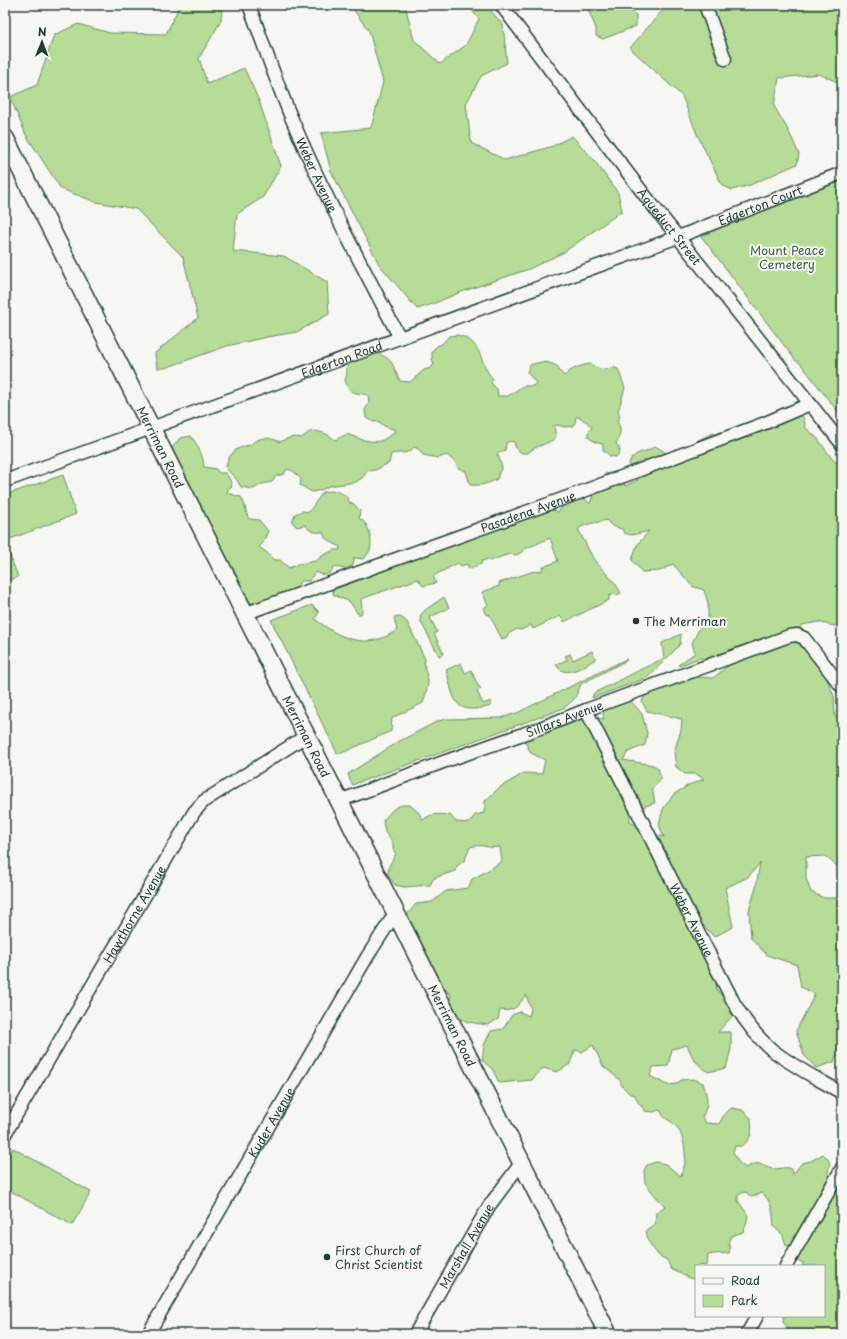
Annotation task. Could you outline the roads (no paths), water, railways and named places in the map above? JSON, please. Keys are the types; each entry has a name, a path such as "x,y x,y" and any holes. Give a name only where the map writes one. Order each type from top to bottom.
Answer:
{"main road":[{"name":"Merriman Road","path":"5,138 608,1334"}],"street":[{"name":"Weber Avenue","path":"249,5 279,89 294,124 316,172 400,338"},
{"name":"Aqueduct Street","path":"501,5 643,193 842,444"},
{"path":"705,5 725,60"},
{"name":"Edgerton Court","path":"678,237 842,172"},
{"name":"Edgerton Road","path":"5,481 678,237"},
{"name":"Pasadena Avenue","path":"244,614 583,491 765,423 810,404"},
{"name":"Sillars Avenue","path":"339,801 789,636 797,635 804,638 842,687"},
{"name":"Weber Avenue","path":"586,710 741,1015 760,1039 770,1048 782,1057 842,1093"},
{"name":"Hawthorne Avenue","path":"5,1134 194,812 204,801 306,736"},
{"name":"Kuder Avenue","path":"148,1334 363,964 396,912"},
{"name":"Marshall Avenue","path":"415,1334 489,1206 522,1162"},
{"path":"787,1265 842,1168"},
{"path":"747,1334 756,1317"}],"place":[{"name":"The Merriman","path":"636,621"},
{"name":"First Church of Christ Scientist","path":"327,1257"}],"park label":[{"name":"Mount Peace Cemetery","path":"787,257"}]}
